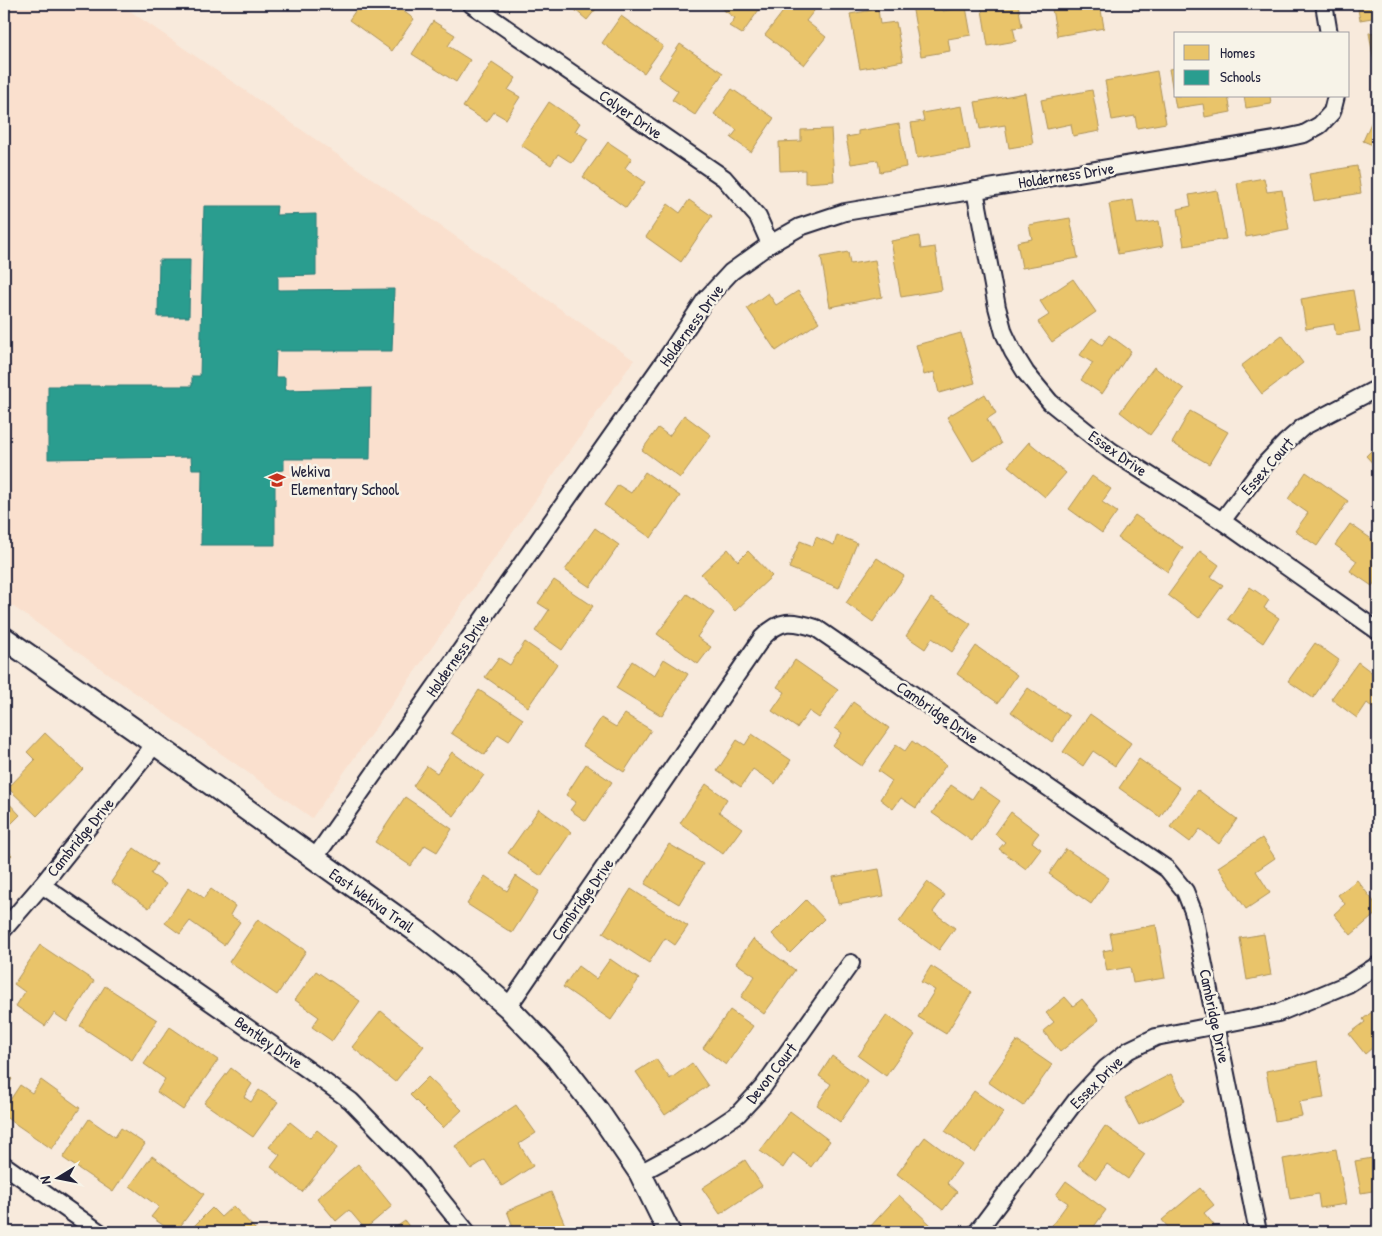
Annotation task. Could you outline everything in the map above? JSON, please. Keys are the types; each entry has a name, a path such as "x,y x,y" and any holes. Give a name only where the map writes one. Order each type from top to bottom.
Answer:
{"street":[{"name":"Colyer Drive","path":"471,4 724,178 758,217 770,244"},
{"path":"1324,4 1329,32"},
{"name":"Holderness Drive","path":"314,858 705,300 731,272 770,244 800,227 845,212 1304,134 1320,125 1332,112 1336,98"},
{"name":"Essex Drive","path":"975,190 999,316 1007,339 1026,373 1050,402 1111,451 1222,521 1378,631"},
{"name":"Essex Court","path":"1222,521 1266,463 1286,442 1304,427 1372,391"},
{"name":"Cambridge Drive","path":"508,1007 762,638 772,628 786,623 802,624 816,628 1167,870 1185,890 1193,911 1258,1232"},
{"name":"East Wekiva Trail","path":"4,638 419,933 508,1007 556,1057 592,1103 640,1173 669,1232"},
{"name":"Cambridge Drive","path":"4,929 42,885 155,744"},
{"name":"Bentley Drive","path":"42,885 304,1066 350,1101 414,1166 467,1232"},
{"name":"Devon Court","path":"640,1173 690,1146 738,1114 763,1087 851,963"},
{"name":"Essex Drive","path":"978,1232 1077,1099 1106,1068 1129,1050 1156,1037 1278,1013 1348,984 1378,965"},
{"path":"4,1165 99,1232"}],"shaded area":[{"name":"Wekiva Elementary School","path":"4,4 120,4 634,360 312,818 4,600"}],"building: Homes":[{"path":"360,4 396,4 414,19 392,51 349,20"},
{"path":"568,4 600,4 587,20"},
{"path":"715,4 763,4 742,34 729,26 735,18"},
{"path":"789,4 813,4 817,7 806,21 826,37 804,65 765,35"},
{"path":"941,4 943,11 966,7 971,35 948,39 950,51 921,56 912,5"},
{"path":"981,4 1018,4 1022,27 1013,28 1016,41 988,46"},
{"path":"1051,4 1100,4 1104,28 1057,36"},
{"path":"1357,4 1378,4 1378,17 1360,20"},
{"path":"878,9 880,24 896,22 903,61 860,69 850,14"},
{"path":"621,16 663,46 644,73 602,43"},
{"path":"433,21 455,35 448,46 470,60 456,82 412,54"},
{"path":"1378,32 1378,85 1369,33"},
{"path":"680,44 723,73 695,115 672,100 678,91 658,77"},
{"path":"492,62 516,78 508,90 520,97 506,119 494,112 487,122 463,107"},
{"path":"1174,68 1174,97 1169,69"},
{"path":"1157,71 1166,123 1137,128 1135,116 1112,120 1105,81"},
{"path":"732,89 774,118 751,152 731,138 737,130 714,114"},
{"path":"1092,90 1100,131 1073,136 1071,124 1047,129 1041,100"},
{"path":"1025,93 1033,144 1009,148 1005,125 980,129 975,102"},
{"path":"1174,98 1228,98 1231,112 1205,117 1203,104 1176,108"},
{"path":"1244,98 1270,98 1271,104 1246,108"},
{"path":"549,102 580,123 575,131 588,139 572,163 558,154 551,165 521,145"},
{"path":"962,106 970,149 917,158 911,123 924,121 922,113"},
{"path":"1374,116 1378,118 1378,147 1363,141"},
{"path":"899,124 906,167 880,172 878,160 851,164 846,137 858,135 858,131"},
{"path":"831,129 834,181 805,183 805,170 780,171 779,142 801,141 801,130"},
{"path":"608,142 632,158 625,168 645,182 626,208 583,177"},
{"path":"1357,166 1361,193 1314,201 1309,174"},
{"path":"1264,178 1267,192 1282,190 1289,229 1246,237 1237,183"},
{"path":"1217,190 1226,239 1184,246 1178,209 1191,206 1189,195"},
{"path":"689,200 712,216 681,262 646,237 668,204 680,213"},
{"path":"1133,200 1137,224 1159,221 1163,246 1118,254 1109,204"},
{"path":"1070,218 1078,258 1022,268 1017,242 1032,239 1029,225"},
{"path":"919,236 921,249 935,247 942,290 901,297 891,241"},
{"path":"848,252 850,264 875,260 882,297 830,307 821,257"},
{"path":"1073,279 1096,312 1052,342 1038,322 1049,315 1040,301"},
{"path":"1353,290 1360,331 1336,335 1334,324 1306,329 1301,299"},
{"path":"798,291 819,322 776,351 747,308 768,293 776,305"},
{"path":"961,333 975,383 939,393 934,372 924,375 916,345"},
{"path":"1109,335 1131,351 1102,394 1081,380 1093,363 1080,355 1092,338 1102,345"},
{"path":"1282,335 1303,363 1262,394 1241,366"},
{"path":"1154,367 1184,389 1150,435 1120,412"},
{"path":"985,394 996,413 987,419 1001,444 973,461 947,417"},
{"path":"1190,411 1228,432 1209,464 1172,443"},
{"path":"684,415 711,435 680,478 642,450 658,428 669,436"},
{"path":"1029,442 1066,473 1045,497 1008,466"},
{"path":"1378,444 1378,469 1366,456"},
{"path":"645,472 680,496 651,538 604,505 618,485 631,493"},
{"path":"1306,472 1348,501 1317,546 1295,531 1308,513 1288,499"},
{"path":"1092,476 1111,489 1102,502 1117,512 1102,533 1069,509"},
{"path":"1135,515 1183,548 1168,572 1118,538"},
{"path":"1350,524 1373,540 1378,532 1378,578 1372,586 1350,571 1357,561 1335,545"},
{"path":"595,528 619,545 590,587 565,570"},
{"path":"837,535 857,543 839,588 789,568 800,541 813,546 816,537 834,545"},
{"path":"728,549 738,561 748,551 772,576 735,611 701,574"},
{"path":"1200,551 1219,565 1211,577 1223,585 1199,618 1168,595"},
{"path":"877,558 904,576 873,622 846,603"},
{"path":"554,580 593,606 562,650 535,631 549,610 538,603"},
{"path":"1250,587 1269,600 1264,608 1279,618 1263,643 1228,619"},
{"path":"687,594 714,613 697,637 711,647 698,664 657,634"},
{"path":"931,598 971,624 952,652 932,638 925,649 906,636"},
{"path":"525,642 557,664 528,707 485,677 499,658 510,665"},
{"path":"1315,643 1339,660 1313,698 1288,681"},
{"path":"976,646 1017,675 998,703 957,674"},
{"path":"664,659 688,674 662,716 616,688 632,661 654,676"},
{"path":"795,660 838,690 819,718 809,711 797,728 772,711 785,692 777,687"},
{"path":"1358,662 1378,677 1378,712 1367,703 1357,718 1331,699"},
{"path":"1028,688 1069,716 1052,742 1011,712"},
{"path":"479,690 523,719 509,741 498,734 485,755 451,733"},
{"path":"853,702 889,728 862,766 833,746 842,733 835,728"},
{"path":"625,714 651,730 624,772 583,746 601,718 616,727"},
{"path":"1090,714 1131,743 1115,766 1093,751 1083,766 1063,752"},
{"path":"45,733 83,769 37,816 8,788 35,760 27,752"},
{"path":"752,734 791,760 775,784 753,769 741,787 717,771 737,740 745,745"},
{"path":"912,741 946,765 916,808 901,798 893,809 880,799 892,781 878,771 896,745 905,751"},
{"path":"452,752 484,775 454,816 413,786 427,766 437,773"},
{"path":"1139,759 1180,788 1160,817 1119,788"},
{"path":"586,764 612,782 586,821 570,810 576,802 566,795"},
{"path":"706,784 727,799 719,812 742,828 723,854 680,823"},
{"path":"951,785 972,799 980,787 1000,801 972,841 932,813"},
{"path":"1198,790 1237,819 1219,844 1200,829 1190,842 1170,827"},
{"path":"405,797 452,829 437,852 425,845 411,866 375,842"},
{"path":"4,798 20,815 4,831"},
{"path":"539,809 571,832 541,876 508,853"},
{"path":"1011,812 1039,833 1032,842 1041,849 1026,869 999,849 1005,842 995,834"},
{"path":"1262,838 1275,858 1256,871 1270,893 1246,909 1218,867"},
{"path":"669,844 703,864 679,904 645,884"},
{"path":"4,847 12,855 4,863"},
{"path":"134,848 157,864 151,874 166,884 149,908 111,882"},
{"path":"1066,849 1109,878 1091,904 1049,874"},
{"path":"879,869 884,896 838,904 833,877"},
{"path":"485,876 507,891 516,876 539,891 512,933 467,904"},
{"path":"1357,880 1378,907 1378,912 1351,935 1334,914 1345,904 1338,895"},
{"path":"927,882 945,895 933,912 955,928 939,950 899,922"},
{"path":"189,887 204,898 211,889 235,906 230,915 240,922 224,945 190,921 180,934 165,923"},
{"path":"631,889 688,926 675,945 665,938 649,963 603,933"},
{"path":"806,900 824,919 790,953 772,934"},
{"path":"258,919 306,951 277,995 229,962"},
{"path":"1156,925 1165,978 1133,983 1130,967 1107,971 1103,951 1113,949 1110,933"},
{"path":"1264,934 1271,975 1247,980 1240,938"},
{"path":"753,939 795,970 764,1014 741,997 755,976 736,963"},
{"path":"40,945 94,981 67,1022 54,1013 45,1026 16,1006 25,992 14,984"},
{"path":"610,959 639,979 611,1020 563,987 578,966 596,979"},
{"path":"931,966 972,992 946,1034 918,1017 935,990 921,982"},
{"path":"316,971 360,1001 332,1041 312,1027 319,1017 295,1000"},
{"path":"105,986 157,1020 132,1060 80,1026"},
{"path":"1065,997 1073,1006 1082,999 1099,1020 1060,1052 1043,1031 1054,1022 1046,1013"},
{"path":"1378,1007 1378,1043 1365,1054 1349,1034 1365,1022 1363,1019"},
{"path":"730,1010 753,1026 726,1065 703,1048"},
{"path":"381,1011 424,1046 395,1082 352,1047"},
{"path":"887,1015 915,1035 886,1076 858,1056"},
{"path":"170,1027 218,1060 183,1110 157,1092 165,1079 144,1064"},
{"path":"1017,1041 1052,1065 1023,1106 988,1082"},
{"path":"832,1056 868,1082 840,1122 817,1105 831,1084 819,1076"},
{"path":"656,1059 670,1079 692,1063 708,1086 665,1115 636,1072"},
{"path":"1318,1061 1324,1098 1299,1102 1302,1116 1275,1121 1266,1071"},
{"path":"231,1068 252,1084 244,1097 251,1102 259,1090 278,1102 253,1137 204,1103"},
{"path":"4,1073 12,1079 4,1090"},
{"path":"1171,1074 1185,1101 1139,1125 1125,1098"},
{"path":"428,1077 462,1110 443,1128 410,1095"},
{"path":"41,1080 80,1108 52,1149 4,1116 4,1109 20,1085 32,1093"},
{"path":"974,1091 1004,1112 975,1153 945,1131"},
{"path":"516,1105 536,1133 519,1144 533,1166 502,1186 485,1160 471,1169 455,1146"},
{"path":"790,1111 830,1141 811,1167 793,1153 783,1168 760,1151"},
{"path":"89,1119 115,1137 121,1128 145,1144 113,1192 63,1158"},
{"path":"290,1122 310,1138 317,1130 338,1147 302,1192 271,1167 280,1155 269,1147"},
{"path":"1105,1126 1145,1154 1128,1179 1107,1164 1096,1179 1078,1165"},
{"path":"925,1137 961,1164 947,1183 957,1192 943,1210 897,1174"},
{"path":"1336,1149 1346,1204 1320,1208 1318,1194 1290,1199 1283,1159"},
{"path":"152,1156 204,1194 176,1232 173,1232 151,1217 159,1207 130,1186"},
{"path":"1378,1157 1378,1190 1361,1193 1355,1161"},
{"path":"745,1160 762,1186 720,1214 702,1188"},
{"path":"358,1164 392,1206 365,1229 349,1210 336,1221 317,1198"},
{"path":"1066,1181 1106,1210 1090,1232 1055,1232 1050,1228 1068,1203 1056,1195"},
{"path":"1200,1188 1214,1205 1204,1213 1214,1225 1205,1232 1172,1232 1162,1220"},
{"path":"551,1192 568,1232 515,1232 507,1211"},
{"path":"899,1195 931,1225 924,1232 874,1232 869,1228"},
{"path":"233,1206 258,1232 194,1232 191,1229 212,1208 221,1217"},
{"path":"405,1221 413,1232 389,1232"}],"building: Schools":[{"path":"204,206 277,206 276,215 316,214 316,275 278,276 278,290 394,289 392,351 276,351 275,377 285,377 285,390 371,388 370,459 284,459 284,470 275,471 275,545 201,545 202,469 192,469 191,457 48,459 48,386 192,386 192,376 200,376"},
{"path":"159,260 190,260 189,317 158,317"}],"place":[{"name":"Wekiva Elementary School","path":"277,480"}]}
